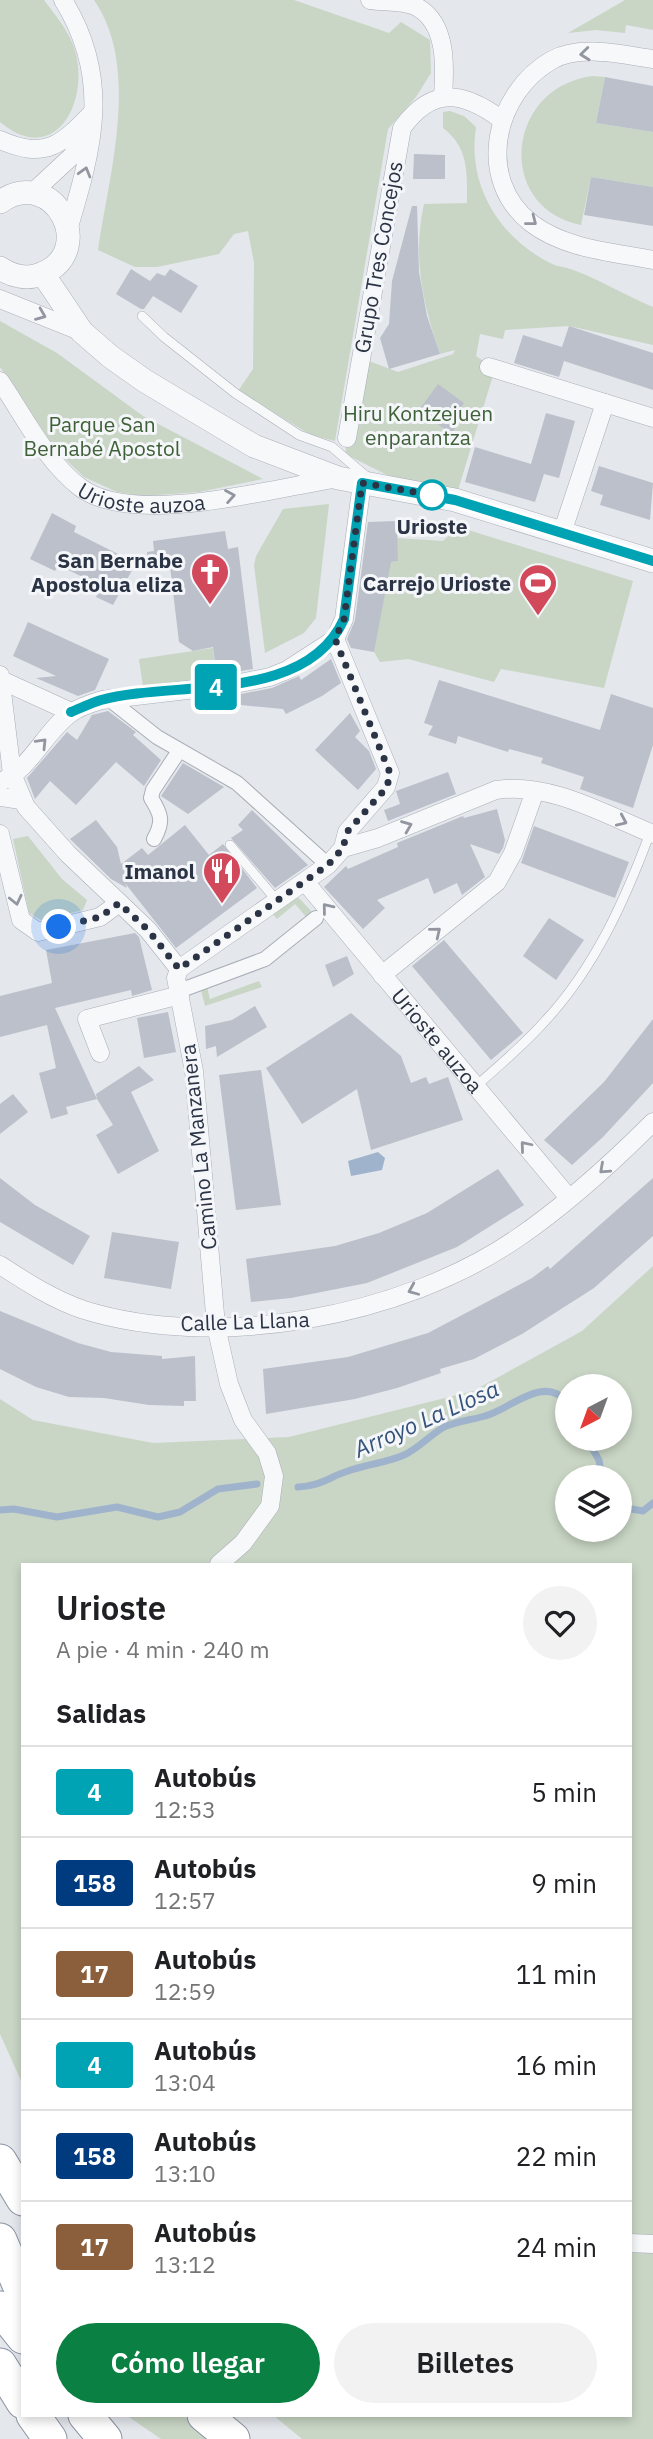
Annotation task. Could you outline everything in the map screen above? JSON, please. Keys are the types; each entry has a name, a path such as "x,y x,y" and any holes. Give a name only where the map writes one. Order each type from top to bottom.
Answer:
{"highway":[{"path":"0,2161 21,2196"},
{"path":"0,2240 20,2287"},
{"path":"0,2308 21,2334"},
{"path":"0,2365 21,2399"},
{"path":"34,2417 50,2439"},
{"path":"72,2417 81,2439"},
{"path":"87,2417 105,2439"},
{"path":"206,2417 233,2439"}],"street":[{"path":"0,268 15,276 43,274 63,256 88,164 93,78 88,50 63,0"},
{"path":"370,0 415,6 432,22 445,59 443,97 463,96 502,120"},
{"path":"653,60 611,53 554,59 513,96 502,120 497,143 498,172 510,200 530,223 563,242 653,260"},
{"name":"Grupo Tres Concejos","path":"347,438 397,143 402,128 414,112 443,97"},
{"path":"0,140 19,149 39,151 64,143 93,112"},
{"path":"32,193 72,156 93,112"},
{"path":"0,202 13,194 32,193 57,206 68,230"},
{"name":"Urioste auzoa","path":"43,274 82,332"},
{"name":"Urioste auzoa","path":"0,299 82,332 145,381 224,430 285,460 338,478 455,500 653,561"},
{"path":"489,367 653,418"},
{"name":"Urioste auzoa","path":"0,381 63,472 82,488 117,504 145,507 178,505 338,478"},
{"path":"562,533 605,403"},
{"path":"6,778 71,712 109,699 230,685 270,677 287,670 335,639 344,619 369,484"},
{"path":"71,712 1,678 6,778 50,836 148,930 179,969 306,883 328,865 343,848 347,832 387,787 390,773 335,639"},
{"path":"109,699 179,751 237,783 328,865"},
{"path":"154,839 163,824 161,813 151,797 179,751"},
{"path":"343,848 378,838 496,790 535,791 592,807 651,834"},
{"path":"383,975 498,882 513,853 535,791"},
{"path":"0,797 21,800"},
{"path":"1,838 21,920 38,932 100,917 119,903"},
{"name":"Urioste auzoa","path":"306,883 569,1198"},
{"path":"100,1054 87,1019 180,993 265,959 316,918"},
{"name":"Camino La Manzanera","path":"179,969 177,978 194,1071 216,1326 229,1384 243,1420 267,1453 274,1476 270,1506 243,1543 220,1563"},
{"name":"Calle La Llana","path":"0,1265 36,1288 83,1309 130,1321 216,1326 277,1323 331,1316 400,1296 466,1268 495,1251 569,1198 653,1122"},
{"path":"632,2243 653,2244"}],"lane":[{"path":"142,316 164,338 235,393 299,435 332,447 369,484"},
{"path":"476,1087 547,1020 588,965 625,895 651,834"},
{"path":"230,845 277,901"}],"green space":[{"path":"0,0 44,0 66,30 74,47 78,66 75,102 59,128 47,135 33,138 17,133 0,122"},
{"path":"94,0 294,0 389,33 401,22 430,40 431,73 416,97 388,129 335,441 311,435 238,391 253,369 254,263 248,231 234,234 219,254 157,267 135,267 98,250 114,155 119,89 116,57 108,27"},
{"path":"625,0 653,0 653,30 626,25 625,33 596,30 568,33"},
{"path":"593,76 605,77 596,123 653,132 653,187 591,177 581,225 553,214 534,196 524,173 522,148 528,123 542,101 564,85"},
{"name":"Hiru Kontzejuen enparantza","path":"450,111 464,116 476,127 477,169 482,189 490,207 516,239 550,263 586,275 653,307 653,345 569,326 505,330 503,339 480,334 476,356 495,369 455,500 397,480 345,454 361,358 398,372 453,354 455,350 440,354 424,299 419,262 424,204 467,203 465,161 458,144 443,128 443,112"},
{"name":"Parque San Bernabé Apostol","path":"0,321 57,353 143,416 263,479 199,492 144,496 117,492 84,477 57,451 0,367"},
{"path":"329,504 316,618 304,633 265,653 254,565 256,556 283,509"},
{"path":"452,525 633,581 604,688 501,669 494,682 408,659 380,662 374,652 389,562 398,561 397,538 443,541 452,533"},
{"path":"213,648 217,676 143,687 139,659"},
{"path":"28,836 62,879 87,900 83,910 41,920 29,913 13,839"},
{"path":"296,895 314,914 308,919 295,904 277,919 272,913"},
{"path":"259,981 262,987 205,1006 201,990 207,987 210,999"},
{"path":"653,1266 653,2439 302,2439 275,2417 632,2417 632,1563 21,1563 21,2081 0,2034 0,1399 33,1420 153,1443 289,1437 473,1391 582,1331"},
{"path":"129,2417 185,2417 208,2439 161,2439"}],"water":[{"path":"378,1152 385,1158 382,1170 351,1176 348,1161"}],"building":[{"path":"605,77 653,86 653,132 596,123"},
{"path":"414,154 445,155 445,179 413,179"},
{"path":"591,177 653,187 653,226 584,215"},
{"path":"412,206 417,206 419,272 427,316 440,354 389,369 380,338 389,324 392,281"},
{"path":"131,269 150,281 157,273 165,276 170,269 198,286 181,313 153,296 144,309 141,309 116,294"},
{"path":"569,326 653,353 653,390 564,361 559,377 514,363 523,335 562,347"},
{"path":"438,384 464,403 461,408 467,412 451,434 419,410"},
{"path":"546,413 575,421 559,478 544,474 535,502 465,482 475,447 531,464"},
{"path":"599,466 653,483 650,520 600,505 603,495 591,491"},
{"path":"52,513 76,526 74,532 136,563 113,605 96,597 101,586 58,565 55,571 30,559"},
{"path":"397,521 398,561 391,562 374,652 351,648 347,639 355,620 368,522"},
{"name":"San Bernabe Apostolua eliza","path":"225,531 228,549 238,547 253,669 217,675 213,647 193,651 179,642 170,566 149,570 147,552 154,551 153,541"},
{"path":"28,622 109,659 95,690 78,696 36,678 56,676 13,656"},
{"path":"331,659 341,683 286,714 283,709 221,703 220,698 272,688 299,676 301,680"},
{"path":"439,680 600,730 611,694 653,708 653,745 633,808 580,789 584,777 541,763 543,758 509,749 508,752 458,736 456,744 428,735 433,726 424,723"},
{"path":"108,711 136,732 133,735 161,760 144,786 116,762 76,805 50,781 35,799 27,778 67,732 77,740 92,715"},
{"path":"350,713 360,731 355,737 369,751 376,769 358,790 315,750"},
{"path":"183,763 224,787 188,814 161,796"},
{"path":"448,772 456,794 388,821 384,810 400,804 396,791"},
{"path":"497,809 505,840 503,848 499,854 470,844 485,877 462,895 457,883 434,894 428,878 377,900 385,908 363,929 324,887 346,866 348,869 398,847 397,843 463,816 464,818"},
{"path":"252,810 308,865 275,888 231,838 243,830 238,825"},
{"path":"96,820 117,847 121,864 142,848 148,855 185,825 209,855 223,844 257,888 176,948 125,883 127,888 111,879 70,839"},
{"path":"534,826 629,862 615,898 521,863"},
{"path":"549,918 584,940 556,980 523,956"},
{"path":"135,933 139,937 152,990 132,996 131,990 55,1008 97,1099 66,1107 68,1114 51,1119 39,1073 56,1068 47,1025 0,1037 0,996 52,983 46,950"},
{"path":"444,940 523,1033 491,1060 412,966"},
{"path":"347,956 354,974 333,987 325,965"},
{"path":"255,1006 267,1027 217,1057 216,1046 206,1049 205,1026 232,1020"},
{"path":"168,1012 176,1052 144,1058 137,1018"},
{"path":"351,1013 401,1056 411,1083 426,1077 429,1084 448,1077 463,1120 371,1150 357,1089 302,1124 266,1068"},
{"path":"653,1019 653,1083 603,1137 572,1165 544,1140 604,1082"},
{"path":"139,1066 154,1080 131,1092 159,1151 118,1174 96,1135 113,1125 96,1094"},
{"path":"261,1070 281,1205 236,1210 219,1075"},
{"path":"13,1094 28,1112 0,1134 0,1104"},
{"path":"498,1169 524,1205 457,1247 367,1283 291,1298 251,1302 246,1259 335,1246 379,1233 427,1213"},
{"path":"0,1178 35,1205 90,1236 73,1265 0,1222"},
{"path":"653,1178 653,1236 594,1288 522,1334 474,1359 440,1369 441,1373 397,1388 355,1399 266,1414 263,1369 348,1357 428,1333 532,1278 548,1266 550,1269"},
{"path":"112,1232 179,1242 171,1289 104,1278"},
{"path":"0,1311 78,1343 111,1352 162,1356 162,1359 195,1356 196,1401 184,1401 184,1406 149,1405 104,1398 69,1397 36,1387 0,1369"}],"waterway":[{"name":"Arroyo La Llosa","path":"298,1487 313,1485 341,1473 397,1458 415,1449 444,1427 485,1416 526,1396 547,1391 555,1393"},
{"name":"Arroyo La Llosa","path":"594,1451 600,1465"},
{"name":"Arroyo La Llosa","path":"0,1510 14,1509 57,1517 117,1507 158,1517 180,1512 218,1489 257,1484"},
{"name":"Arroyo La Llosa","path":"632,1509 643,1511 653,1503"}],"bus line":[{"name":"4","path":"71,712 102,700 230,685 270,677 287,670 335,639 344,619 362,483 455,500 653,561"}],"place":[{"name":"Urioste","path":"432,495"},
{"name":"San Bernabe Apostolua eliza","path":"210,606"},
{"name":"Carrejo Urioste","path":"538,617"},
{"name":"Imanol","path":"222,905"}],"route":[{"path":"59,927 100,917 119,903 148,930 179,969 306,883 343,848 347,832 387,787 390,773 335,639 344,619 362,483 432,495"}]}
